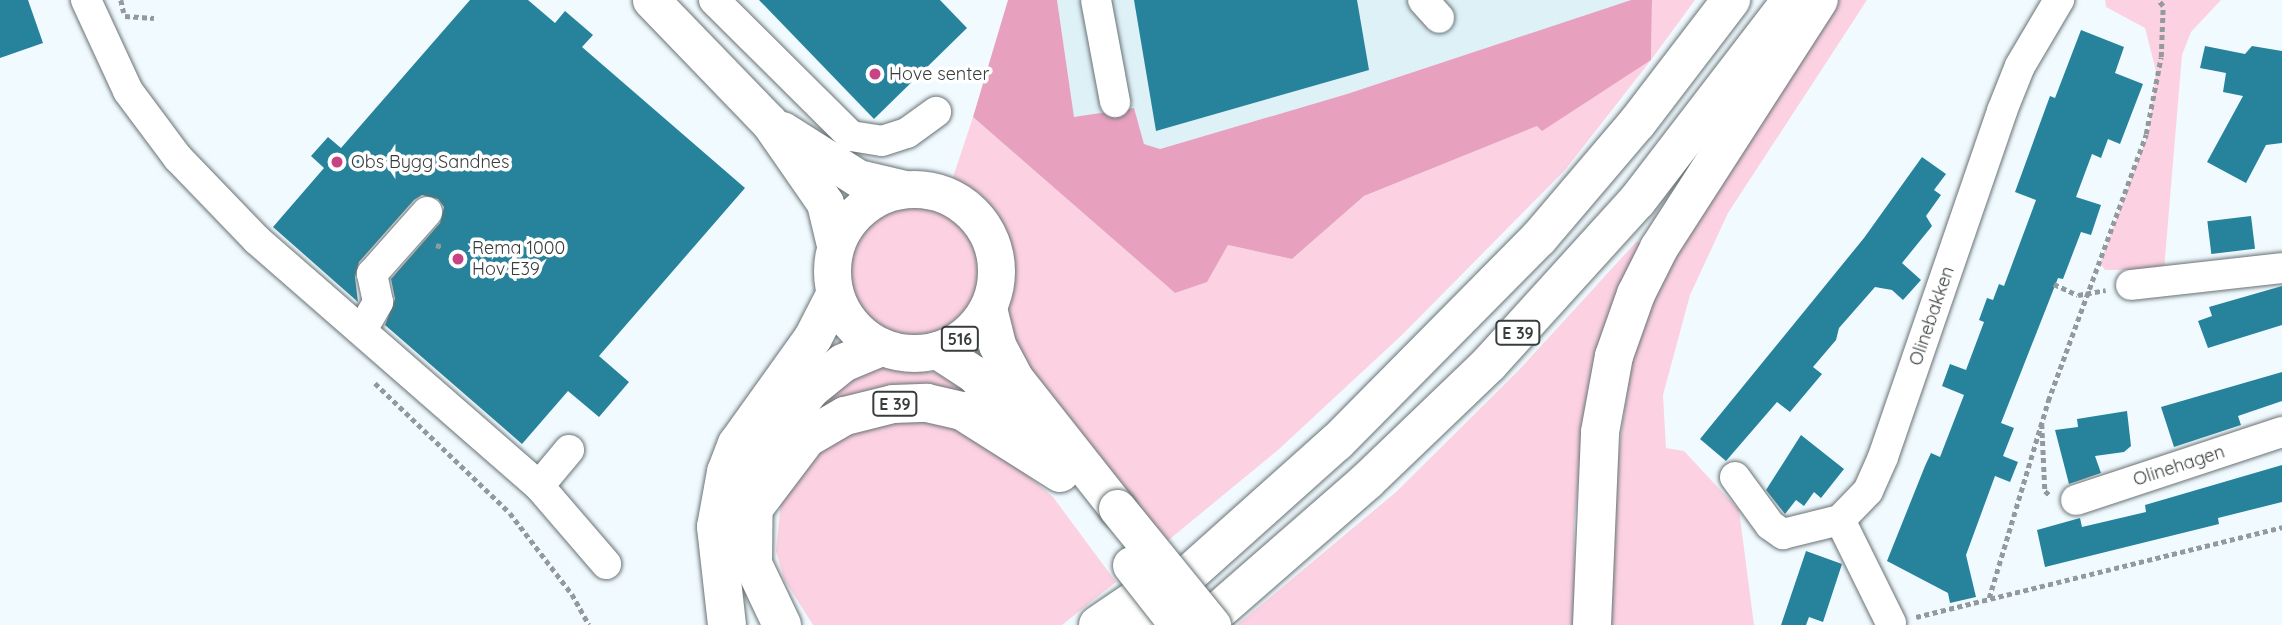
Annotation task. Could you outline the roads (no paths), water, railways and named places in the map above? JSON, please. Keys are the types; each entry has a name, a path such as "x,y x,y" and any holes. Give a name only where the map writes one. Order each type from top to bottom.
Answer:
{"highway":[{"name":"E 39","path":"1132,625 1337,442 1539,238 1637,123 1731,0"},
{"name":"E 39","path":"1202,625 1367,481 1498,354 1637,201 1791,0"},
{"path":"1592,624 1600,432 1614,356 1636,294 1659,248 1819,0"},
{"path":"727,625 716,527 726,472 737,444 813,338 835,295"},
{"path":"782,625 753,564 754,475 765,447 785,419 828,374 881,347"},
{"name":"E 39","path":"754,508 807,438 845,416 893,404 927,403 962,411 1059,473"},
{"name":"E 39","path":"1098,625 1239,529"}],"main road":[{"path":"651,0 769,122 825,203 835,245"},
{"path":"769,122 858,178 905,189"},
{"name":"516","path":"905,189 931,190 954,199 981,225 996,259 996,284 988,308 958,341 937,350 909,354 881,347 853,326 835,295 831,270 835,245 856,212 881,195 905,189"},
{"name":"516","path":"988,308 997,345 1016,380 1178,625"},
{"name":"516","path":"937,350 998,397 1059,473 1107,515 1212,625"}],"street":[{"path":"86,0 128,91 178,159 257,240 539,486 606,564"},
{"path":"714,0 852,136 881,141 907,133 936,112"},
{"path":"1096,0 1115,102"},
{"name":"Olinebakken","path":"1840,520 1867,491 1883,457 2002,111 2020,66 2059,0"},
{"path":"362,330 378,302 372,274 427,212"},
{"path":"2131,285 2282,268"},
{"name":"Olinehagen","path":"2076,500 2282,432"},
{"path":"539,486 569,450"},
{"path":"1735,477 1770,525 1783,534 1840,520 1891,624"}],"place":[{"name":"Hove senter","path":"875,74"},
{"name":"Obs Bygg Sandnes","path":"337,162"},
{"name":"Rema 1000 Hov E39","path":"458,259"}]}
